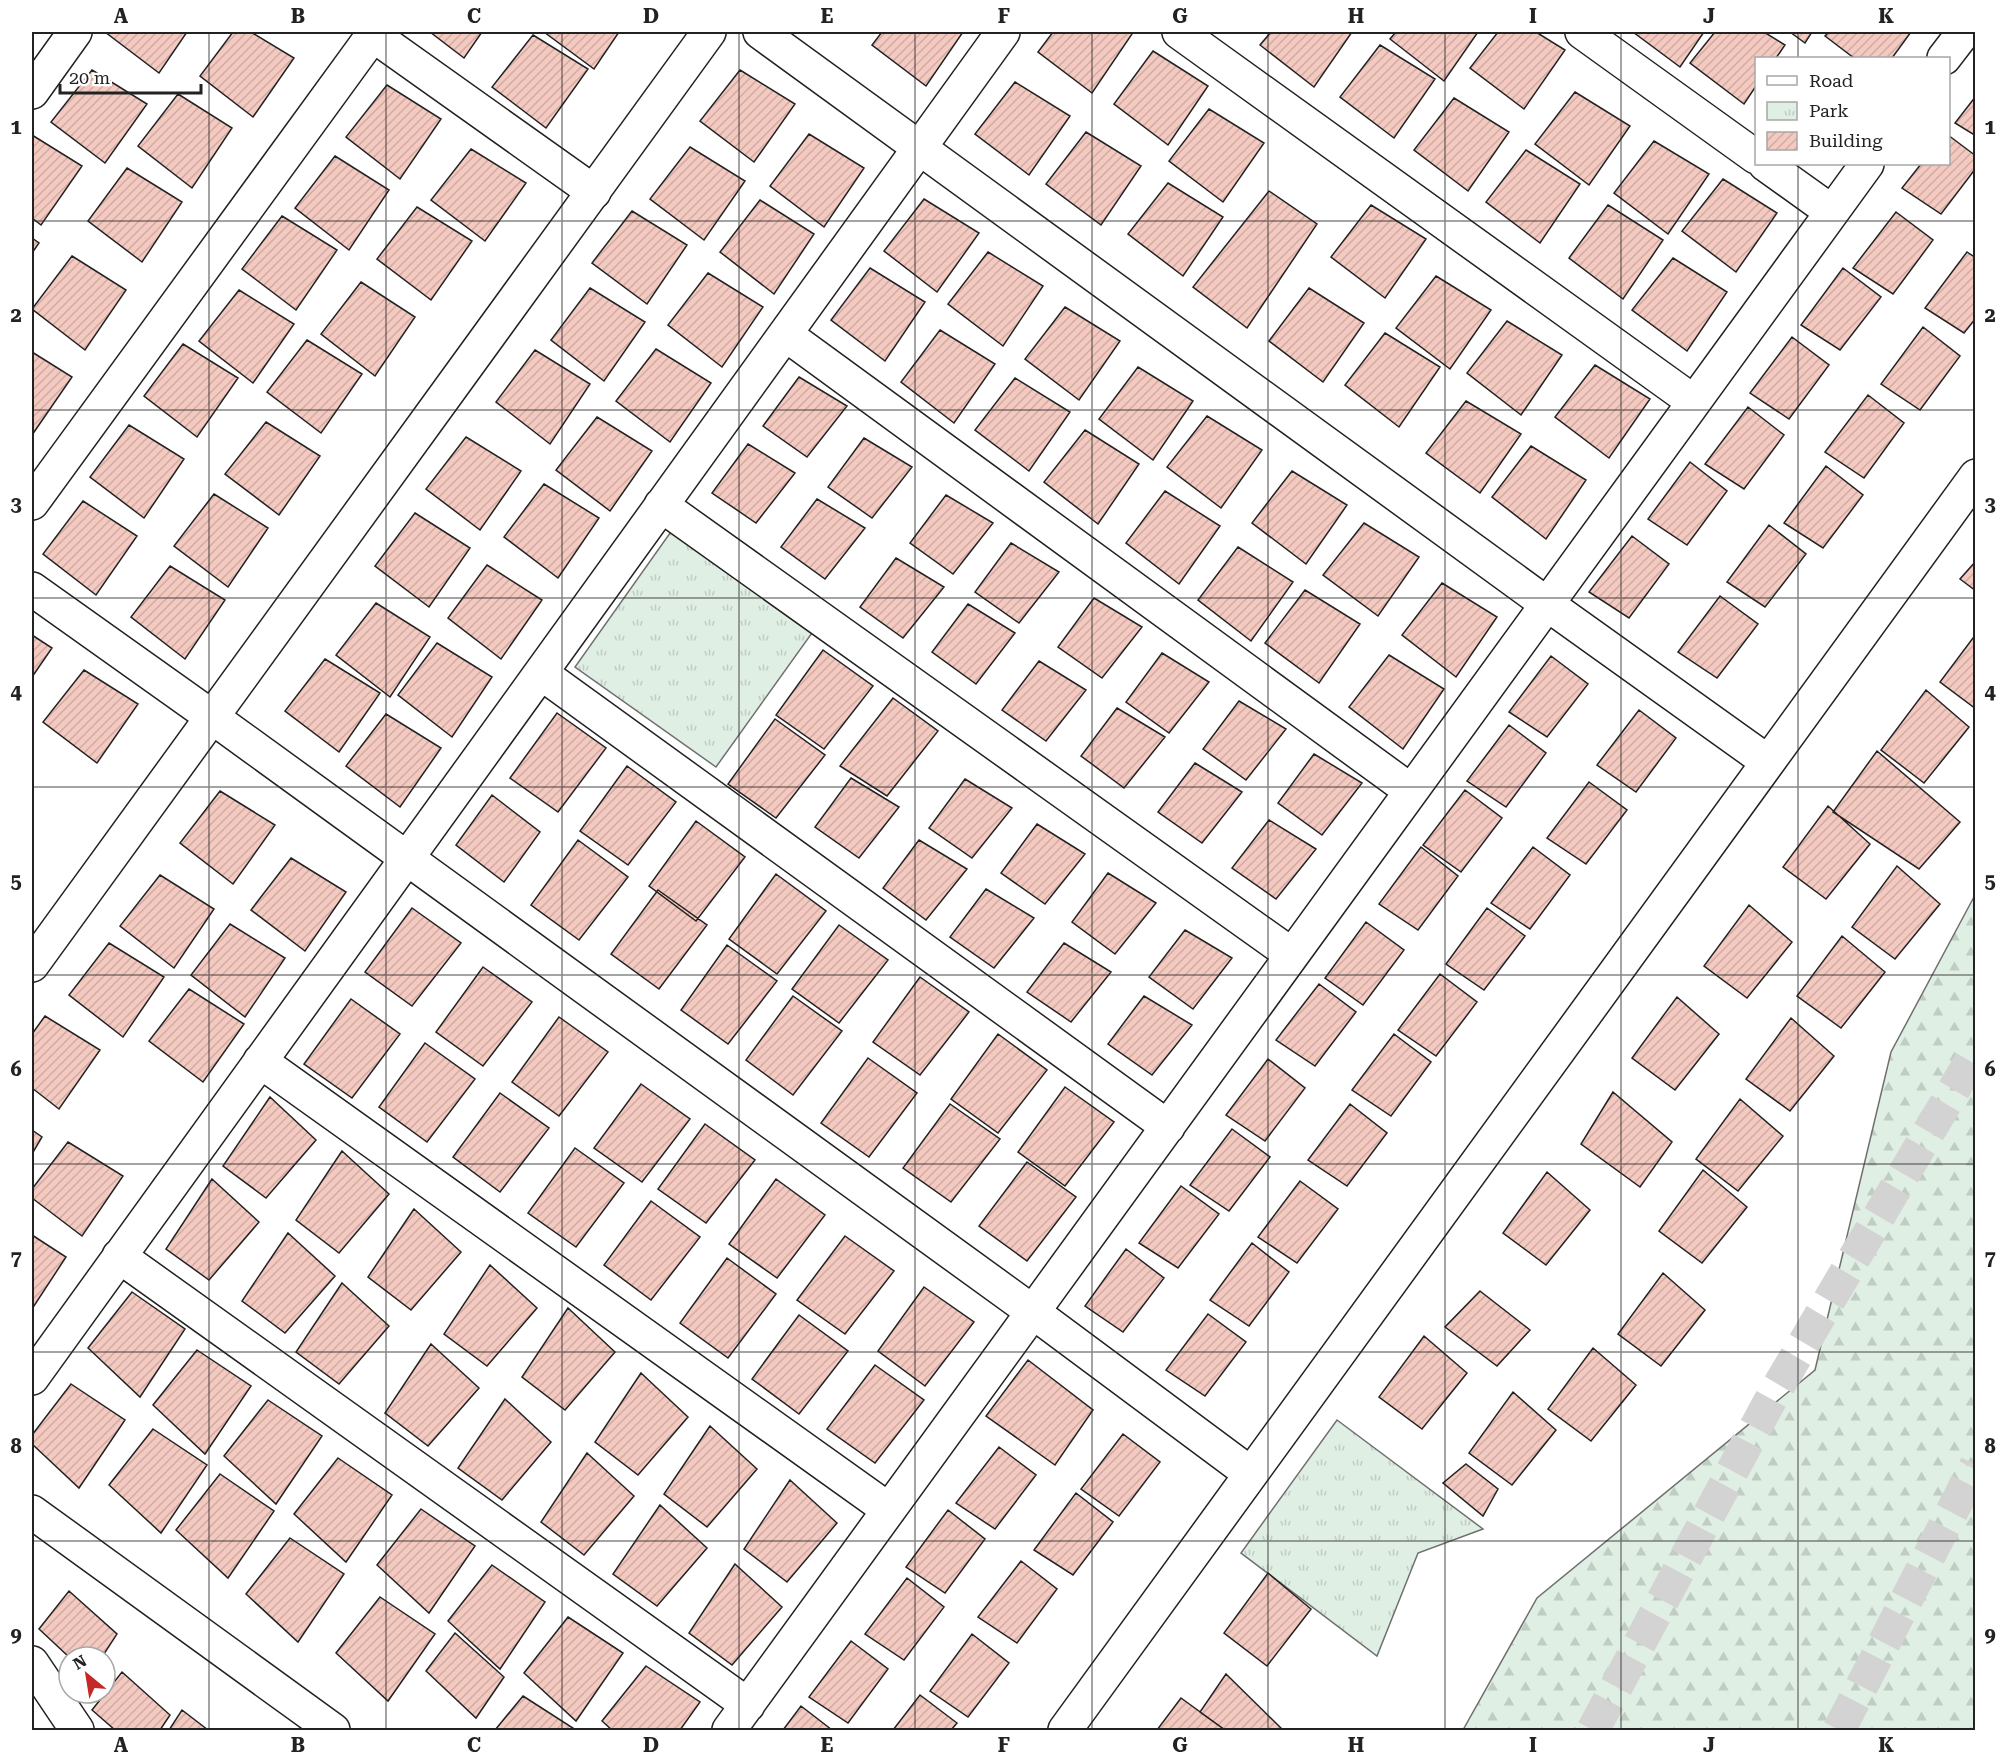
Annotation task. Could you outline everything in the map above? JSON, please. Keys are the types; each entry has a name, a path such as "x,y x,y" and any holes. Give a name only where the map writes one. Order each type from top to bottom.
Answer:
{"street":[{"path":"32,92 75,32"},
{"path":"32,964 709,32"},
{"path":"760,32 1768,762"},
{"path":"32,1378 1003,32"},
{"path":"1179,32 1694,402"},
{"path":"1582,32 1755,156"},
{"path":"1945,57 1964,32"},
{"path":"32,504 374,33 594,192"},
{"path":"1766,165 1832,212"},
{"path":"120,1256 739,1718 1866,165"},
{"path":"785,334 1411,791"},
{"path":"1065,1731 1976,476"},
{"path":"661,505 1292,955"},
{"path":"32,589 1033,1312 1251,1473"},
{"path":"541,673 1167,1126"},
{"path":"260,1061 889,1510"},
{"path":"32,1512 333,1731"},
{"path":"32,1663 77,1731"}],"green space":[{"path":"675,526 817,626 716,767 575,667"},
{"path":"1975,895 1975,1730 1463,1730 1537,1598 1815,1370 1891,1052"},
{"path":"1337,1420 1483,1529 1418,1553 1377,1656 1241,1553"}],"building":[{"path":"105,32 187,32 159,73"},
{"path":"233,32 251,32 294,58 253,117 200,76"},
{"path":"430,32 482,32 464,58"},
{"path":"544,32 619,32 594,69"},
{"path":"882,32 963,32 926,86 872,45"},
{"path":"1053,32 1129,32 1132,34 1092,93 1038,52"},
{"path":"1271,32 1352,32 1314,87 1260,45"},
{"path":"1396,32 1478,32 1444,81 1390,39"},
{"path":"1498,32 1536,32 1565,50 1524,109 1470,68"},
{"path":"1633,32 1704,32 1680,67"},
{"path":"1715,32 1764,32 1785,45 1777,57 1755,57 1755,88 1744,104 1690,63"},
{"path":"1790,32 1812,32 1805,43"},
{"path":"1829,32 1911,32 1893,57 1853,57 1825,36"},
{"path":"533,35 588,69 546,128 492,87"},
{"path":"1380,45 1435,79 1394,138 1340,97"},
{"path":"1153,51 1208,86 1168,145 1114,104"},
{"path":"92,70 147,104 105,163 51,122"},
{"path":"740,70 795,104 754,162 700,121"},
{"path":"1015,82 1070,116 1029,175 975,134"},
{"path":"387,85 441,119 400,179 346,137"},
{"path":"1575,92 1630,126 1589,185 1535,144"},
{"path":"178,94 232,128 192,188 138,146"},
{"path":"1976,96 1976,136 1955,123"},
{"path":"1454,98 1509,132 1468,191 1414,150"},
{"path":"1209,109 1264,143 1223,202 1169,161"},
{"path":"1086,132 1141,166 1101,225 1046,184"},
{"path":"809,134 864,168 824,227 770,186"},
{"path":"32,135 82,166 41,225 32,218"},
{"path":"1950,136 1976,156 1976,168 1941,214 1902,188 1920,165 1950,165"},
{"path":"1654,141 1709,174 1668,234 1614,193"},
{"path":"690,147 745,181 704,240 650,199"},
{"path":"471,149 526,183 485,241 431,200"},
{"path":"1526,150 1580,184 1540,243 1486,202"},
{"path":"335,156 389,190 349,250 295,208"},
{"path":"127,168 182,202 142,262 88,221"},
{"path":"1723,179 1777,213 1736,272 1682,231"},
{"path":"1168,183 1223,217 1183,276 1128,234"},
{"path":"1269,191 1317,224 1247,328 1193,287"},
{"path":"924,199 979,233 937,292 884,251"},
{"path":"760,200 814,234 774,294 720,252"},
{"path":"1371,205 1426,239 1385,298 1331,257"},
{"path":"1608,205 1663,240 1623,299 1569,258"},
{"path":"417,207 472,241 431,300 377,259"},
{"path":"632,211 687,245 647,304 592,263"},
{"path":"1896,212 1933,240 1893,294 1853,268"},
{"path":"282,216 337,250 296,310 242,269"},
{"path":"32,238 39,243 32,253"},
{"path":"988,252 1043,286 1003,346 948,304"},
{"path":"1967,252 1976,258 1976,318 1964,333 1925,308"},
{"path":"72,256 126,290 85,350 32,309"},
{"path":"1673,258 1727,292 1687,351 1632,310"},
{"path":"870,268 925,302 885,361 831,320"},
{"path":"1843,268 1881,297 1840,350 1801,325"},
{"path":"708,273 763,307 722,367 668,325"},
{"path":"1436,276 1491,310 1450,369 1396,328"},
{"path":"361,282 415,317 375,376 321,334"},
{"path":"590,288 645,322 604,381 551,340"},
{"path":"1309,288 1364,323 1323,382 1269,341"},
{"path":"239,290 294,324 253,383 199,341"},
{"path":"1065,307 1120,341 1079,400 1025,359"},
{"path":"1507,321 1562,355 1521,415 1467,373"},
{"path":"1923,327 1960,356 1920,410 1881,384"},
{"path":"940,330 995,364 954,423 901,382"},
{"path":"1385,333 1440,367 1399,427 1345,385"},
{"path":"1792,337 1829,365 1789,419 1750,393"},
{"path":"307,340 362,374 321,433 267,392"},
{"path":"183,344 238,378 197,437 144,396"},
{"path":"656,349 711,383 670,442 616,401"},
{"path":"535,350 590,384 550,444 496,402"},
{"path":"32,352 72,377 32,435"},
{"path":"1595,365 1650,399 1609,458 1555,417"},
{"path":"1138,367 1193,401 1153,460 1099,419"},
{"path":"799,377 847,406 807,457 763,426"},
{"path":"1015,378 1070,412 1029,471 975,430"},
{"path":"1868,395 1904,423 1864,478 1825,452"},
{"path":"1466,401 1521,434 1480,493 1426,453"},
{"path":"1748,407 1784,435 1744,489 1705,464"},
{"path":"1207,416 1262,450 1221,508 1167,467"},
{"path":"597,417 652,451 610,511 556,470"},
{"path":"266,422 320,456 279,515 225,474"},
{"path":"129,425 184,459 144,518 90,477"},
{"path":"1085,430 1139,464 1098,524 1044,482"},
{"path":"466,437 521,471 480,530 426,489"},
{"path":"864,438 912,467 872,518 828,487"},
{"path":"748,444 795,473 756,523 712,493"},
{"path":"1531,446 1586,480 1546,539 1492,497"},
{"path":"1690,462 1727,491 1687,545 1648,519"},
{"path":"1826,466 1863,495 1823,548 1784,523"},
{"path":"1292,471 1347,505 1306,564 1252,523"},
{"path":"544,484 599,518 558,578 504,537"},
{"path":"1165,491 1220,526 1179,584 1126,543"},
{"path":"214,494 268,528 228,587 174,546"},
{"path":"946,495 993,523 953,574 910,543"},
{"path":"817,499 865,528 825,579 781,547"},
{"path":"83,501 137,536 96,595 43,554"},
{"path":"415,513 470,548 429,607 375,566"},
{"path":"1364,523 1419,557 1378,616 1323,575"},
{"path":"1769,525 1806,554 1765,607 1727,582"},
{"path":"1632,536 1669,564 1629,618 1589,592"},
{"path":"1011,543 1059,572 1019,623 975,592"},
{"path":"1238,547 1293,582 1251,641 1198,600"},
{"path":"896,558 944,587 903,638 860,607"},
{"path":"1976,561 1976,591 1960,579"},
{"path":"487,565 542,600 501,659 448,618"},
{"path":"170,566 225,600 185,659 131,617"},
{"path":"1442,583 1497,617 1456,677 1402,635"},
{"path":"1305,590 1360,624 1319,683 1265,643"},
{"path":"1720,596 1758,624 1717,678 1678,652"},
{"path":"1094,598 1142,627 1102,678 1058,647"},
{"path":"376,603 430,637 390,697 336,655"},
{"path":"968,604 1015,633 976,684 932,652"},
{"path":"1976,634 1976,709 1940,682"},
{"path":"32,635 52,648 32,677"},
{"path":"437,643 492,677 452,737 398,695"},
{"path":"823,650 873,686 824,749 776,715"},
{"path":"1162,653 1209,682 1169,733 1126,702"},
{"path":"1389,655 1444,689 1403,749 1349,707"},
{"path":"1551,656 1588,684 1547,737 1509,712"},
{"path":"325,659 380,693 339,752 285,711"},
{"path":"1039,661 1086,690 1046,741 1002,710"},
{"path":"84,670 138,704 97,763 43,722"},
{"path":"1926,690 1969,727 1924,783 1881,750"},
{"path":"893,698 938,731 887,796 840,766"},
{"path":"1239,701 1286,729 1246,780 1203,749"},
{"path":"1117,708 1165,737 1124,788 1081,756"},
{"path":"1639,710 1676,738 1636,792 1597,765"},
{"path":"557,713 606,748 558,812 510,778"},
{"path":"386,714 441,748 400,807 346,766"},
{"path":"775,719 825,755 776,818 728,784"},
{"path":"1509,725 1546,753 1506,807 1467,781"},
{"path":"1877,751 1960,822 1919,869 1833,812"},
{"path":"1314,754 1362,783 1322,835 1278,803"},
{"path":"1195,763 1242,792 1202,843 1158,812"},
{"path":"627,766 676,802 628,865 580,831"},
{"path":"851,778 899,807 859,858 815,827"},
{"path":"965,779 1012,808 972,858 929,828"},
{"path":"1589,782 1627,810 1586,864 1547,838"},
{"path":"1465,790 1502,818 1461,872 1423,845"},
{"path":"220,791 275,825 233,884 180,843"},
{"path":"492,795 540,832 504,882 456,845"},
{"path":"1828,806 1870,844 1826,899 1783,867"},
{"path":"1269,820 1316,849 1276,899 1232,868"},
{"path":"696,821 745,857 696,921 649,886"},
{"path":"1037,824 1085,854 1045,904 1001,873"},
{"path":"578,840 628,877 579,940 531,905"},
{"path":"919,840 967,869 926,920 883,888"},
{"path":"1421,847 1458,876 1418,930 1379,904"},
{"path":"1533,847 1570,875 1530,929 1491,903"},
{"path":"291,858 346,892 305,951 251,910"},
{"path":"1897,866 1940,904 1895,959 1852,927"},
{"path":"1108,873 1156,903 1115,954 1072,922"},
{"path":"776,874 826,911 777,974 729,939"},
{"path":"160,875 214,909 174,968 120,926"},
{"path":"986,889 1034,918 994,968 950,937"},
{"path":"658,890 707,925 659,989 611,954"},
{"path":"1749,905 1792,942 1747,998 1704,966"},
{"path":"412,908 461,943 412,1006 365,972"},
{"path":"1487,908 1525,936 1484,990 1446,964"},
{"path":"1366,922 1404,950 1363,1005 1325,978"},
{"path":"230,924 285,958 245,1017 191,975"},
{"path":"839,925 888,960 839,1023 792,989"},
{"path":"1185,930 1232,958 1193,1009 1149,977"},
{"path":"1842,936 1885,972 1841,1028 1797,996"},
{"path":"109,943 164,977 123,1037 69,995"},
{"path":"1064,943 1111,972 1071,1022 1027,992"},
{"path":"727,945 777,981 728,1044 681,1010"},
{"path":"483,967 532,1002 483,1066 436,1032"},
{"path":"1440,974 1477,1002 1436,1056 1398,1030"},
{"path":"920,977 969,1012 920,1075 873,1042"},
{"path":"1319,984 1356,1012 1315,1066 1276,1040"},
{"path":"189,989 244,1024 203,1082 149,1041"},
{"path":"793,996 842,1031 793,1095 746,1060"},
{"path":"1144,996 1192,1025 1152,1075 1108,1044"},
{"path":"1677,997 1719,1034 1675,1090 1632,1058"},
{"path":"351,999 400,1034 352,1098 304,1064"},
{"path":"45,1016 100,1050 59,1109 32,1088 32,1034"},
{"path":"559,1017 608,1052 559,1116 512,1082"},
{"path":"1791,1018 1834,1056 1790,1111 1746,1079"},
{"path":"998,1034 1047,1070 998,1133 951,1099"},
{"path":"1394,1034 1431,1062 1391,1116 1352,1090"},
{"path":"425,1043 475,1079 427,1142 379,1107"},
{"path":"868,1058 917,1093 869,1157 821,1123"},
{"path":"1268,1059 1305,1088 1265,1141 1226,1115"},
{"path":"641,1084 690,1119 642,1182 594,1148"},
{"path":"1065,1087 1114,1122 1065,1186 1018,1152"},
{"path":"1613,1092 1672,1142 1640,1187 1581,1144"},
{"path":"500,1093 549,1128 500,1192 453,1157"},
{"path":"270,1097 316,1140 266,1198 223,1166"},
{"path":"1740,1099 1783,1136 1738,1191 1696,1159"},
{"path":"950,1104 1000,1139 951,1202 903,1168"},
{"path":"1350,1104 1387,1133 1347,1186 1308,1160"},
{"path":"705,1124 755,1160 706,1223 658,1189"},
{"path":"1232,1129 1270,1157 1229,1211 1190,1185"},
{"path":"32,1130 42,1137 32,1154"},
{"path":"68,1142 123,1176 82,1236 32,1198 32,1189"},
{"path":"575,1148 624,1183 576,1247 528,1213"},
{"path":"342,1151 389,1194 339,1253 296,1220"},
{"path":"1027,1162 1076,1197 1027,1261 979,1226"},
{"path":"1703,1170 1747,1207 1702,1263 1659,1231"},
{"path":"1547,1172 1590,1210 1546,1265 1503,1233"},
{"path":"212,1179 259,1222 209,1280 166,1249"},
{"path":"776,1179 825,1215 777,1278 729,1244"},
{"path":"1300,1181 1338,1209 1297,1263 1258,1237"},
{"path":"1181,1186 1219,1214 1178,1268 1139,1243"},
{"path":"651,1201 700,1237 651,1300 604,1265"},
{"path":"414,1209 461,1252 411,1310 368,1277"},
{"path":"288,1233 335,1276 285,1333 242,1301"},
{"path":"32,1235 66,1257 32,1309"},
{"path":"845,1236 894,1271 845,1334 797,1300"},
{"path":"1252,1243 1289,1272 1249,1326 1210,1300"},
{"path":"1126,1249 1164,1278 1123,1332 1085,1306"},
{"path":"727,1258 776,1294 728,1358 680,1323"},
{"path":"490,1265 537,1308 487,1366 444,1334"},
{"path":"1663,1273 1705,1310 1661,1366 1618,1334"},
{"path":"342,1283 389,1326 339,1384 296,1352"},
{"path":"924,1287 974,1322 925,1386 878,1351"},
{"path":"1480,1291 1530,1330 1497,1366 1445,1327"},
{"path":"132,1292 185,1329 140,1397 88,1348"},
{"path":"568,1308 615,1352 565,1410 522,1377"},
{"path":"1208,1314 1246,1342 1205,1396 1166,1370"},
{"path":"799,1315 848,1351 799,1414 752,1379"},
{"path":"1424,1336 1467,1373 1422,1429 1379,1397"},
{"path":"431,1344 479,1388 428,1446 385,1413"},
{"path":"1593,1348 1636,1385 1591,1441 1548,1409"},
{"path":"197,1350 251,1386 205,1454 153,1405"},
{"path":"1028,1360 1093,1410 1055,1465 986,1416"},
{"path":"875,1365 924,1400 875,1463 827,1429"},
{"path":"641,1373 688,1417 638,1475 595,1442"},
{"path":"71,1384 125,1420 79,1488 32,1444 32,1435"},
{"path":"1513,1392 1556,1430 1512,1485 1469,1453"},
{"path":"505,1399 551,1442 502,1500 458,1468"},
{"path":"268,1400 322,1436 276,1504 224,1456"},
{"path":"710,1426 757,1469 707,1527 664,1494"},
{"path":"153,1429 207,1465 161,1533 109,1485"},
{"path":"1123,1434 1160,1462 1119,1516 1081,1489"},
{"path":"999,1447 1036,1475 995,1529 956,1503"},
{"path":"587,1453 634,1496 584,1555 541,1522"},
{"path":"338,1458 392,1495 346,1562 294,1514"},
{"path":"1466,1464 1498,1489 1483,1516 1443,1483"},
{"path":"220,1474 274,1511 228,1578 176,1530"},
{"path":"790,1480 837,1523 787,1582 744,1549"},
{"path":"1076,1493 1113,1522 1073,1575 1034,1550"},
{"path":"660,1505 707,1548 657,1606 613,1574"},
{"path":"421,1509 475,1546 429,1613 377,1565"},
{"path":"948,1510 985,1539 945,1593 906,1567"},
{"path":"290,1538 344,1574 298,1642 246,1594"},
{"path":"1021,1561 1057,1589 1017,1643 978,1617"},
{"path":"735,1564 782,1607 732,1665 689,1633"},
{"path":"492,1565 545,1602 500,1669 448,1621"},
{"path":"1268,1573 1311,1609 1267,1666 1224,1633"},
{"path":"907,1578 944,1607 904,1660 865,1634"},
{"path":"69,1591 117,1634 110,1645 57,1646 39,1629"},
{"path":"380,1597 435,1634 388,1701 336,1653"},
{"path":"568,1617 623,1653 576,1721 524,1673"},
{"path":"455,1633 504,1677 476,1718 426,1671"},
{"path":"972,1634 1009,1663 968,1717 930,1691"},
{"path":"851,1641 888,1669 848,1723 809,1697"},
{"path":"646,1666 700,1702 680,1730 612,1730 602,1721"},
{"path":"122,1672 170,1715 160,1730 115,1730 92,1710 96,1705 117,1705 117,1678"},
{"path":"1226,1674 1283,1730 1225,1730 1200,1712"},
{"path":"920,1695 957,1723 951,1730 893,1730"},
{"path":"523,1696 576,1730 495,1730"},
{"path":"1181,1698 1225,1730 1157,1730"},
{"path":"801,1706 832,1730 783,1730"},
{"path":"182,1710 208,1730 169,1730"}],"tunnel":[{"path":"1593,1730 1772,1397 1976,1052"},
{"path":"1839,1730 1976,1465"}]}
